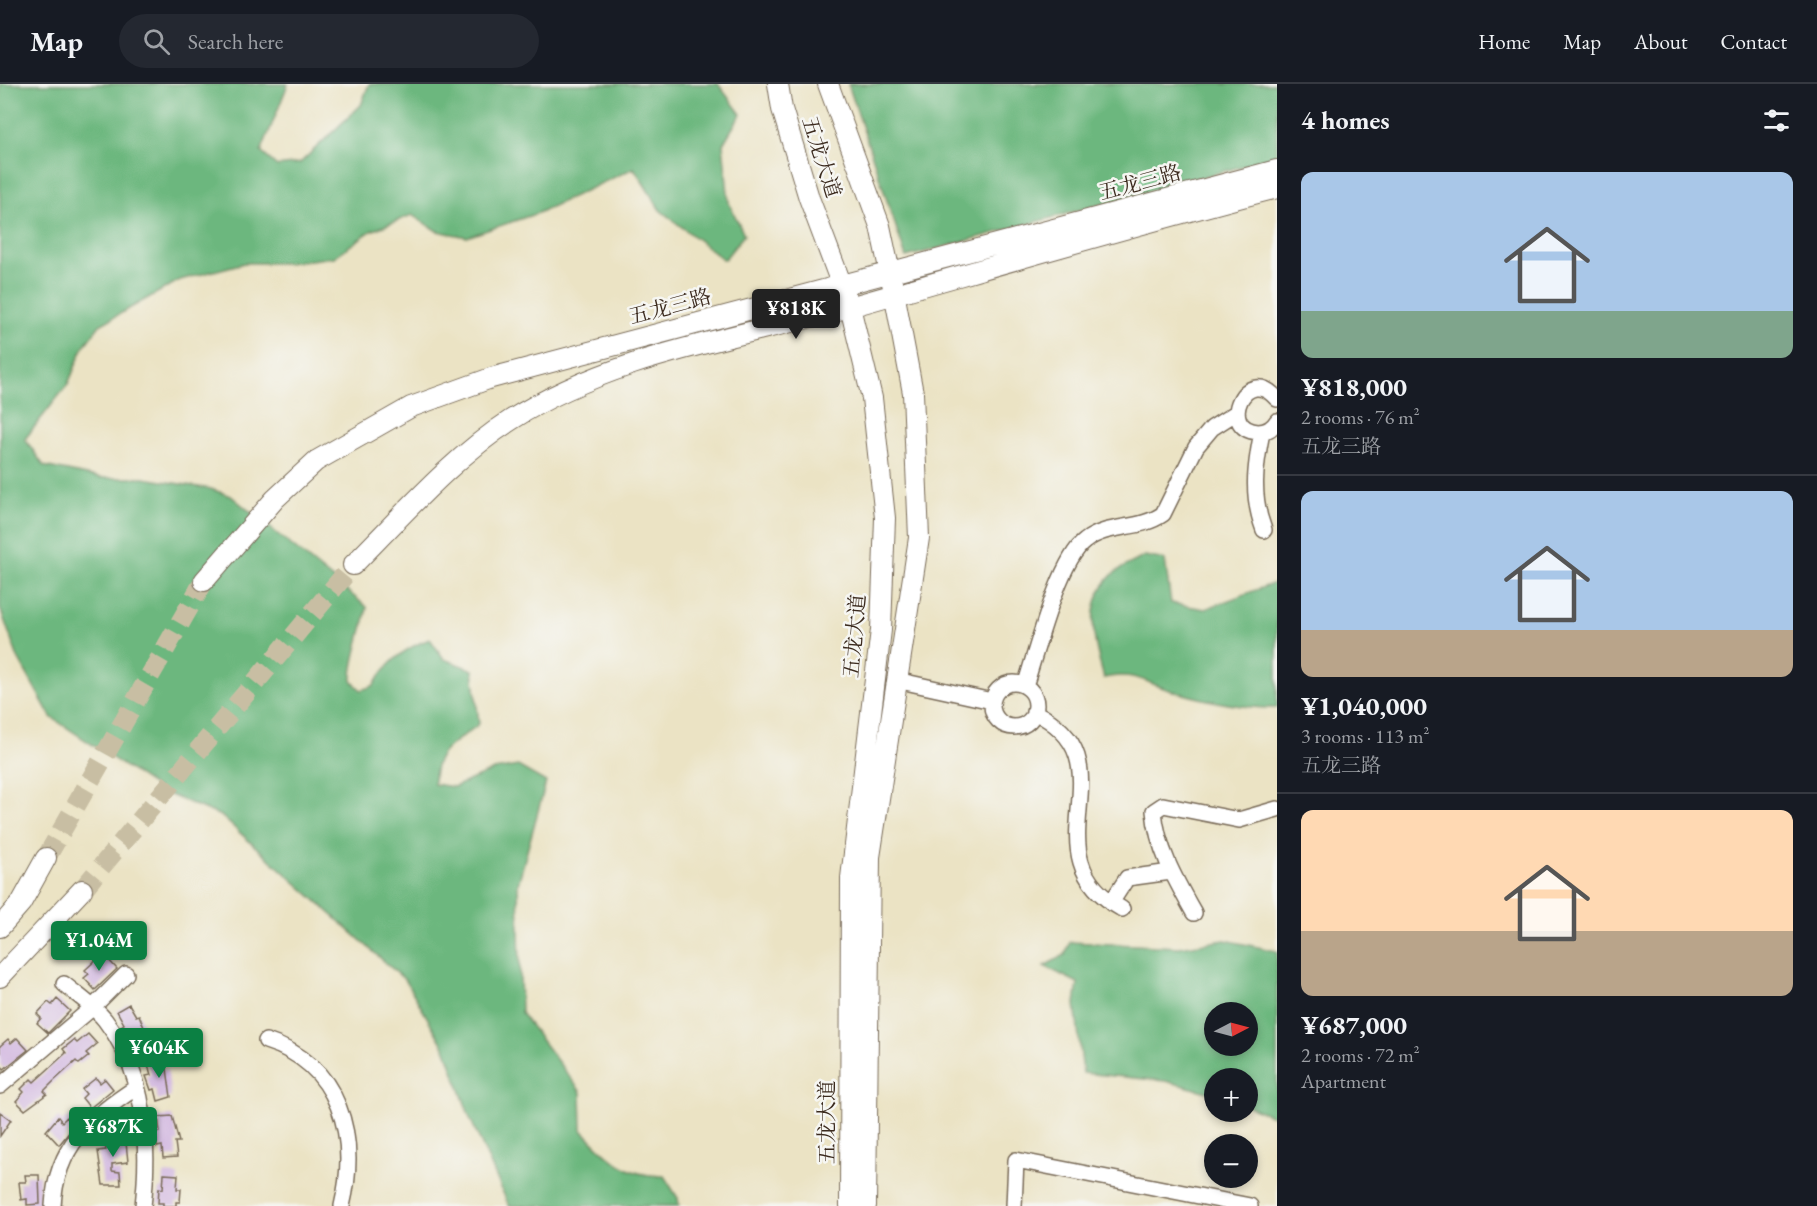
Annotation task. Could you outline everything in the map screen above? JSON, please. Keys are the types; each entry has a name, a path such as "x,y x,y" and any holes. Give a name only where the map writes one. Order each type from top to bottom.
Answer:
{"main road":[{"name":"五龙大道","path":"778,84 782,109 809,198 850,307 872,398 885,518 881,630 851,878 850,1206"},
{"name":"五龙大道","path":"828,84 880,226 892,283 913,393 919,538 870,857 866,1206"},
{"name":"五龙三路","path":"353,565 458,460 511,420 576,385 666,353 850,307 892,283 1277,170"},
{"name":"五龙三路","path":"204,581 275,498 316,462 411,407 491,378 844,286 892,283 1277,188"},
{"path":"0,927 21,903 46,858"},
{"path":"0,976 82,890"}],"lane":[{"path":"1277,399 1266,390 1251,389 1240,398 1237,412 1243,425 1255,432 1262,432 1277,421"},
{"path":"1025,686 1056,591 1071,558 1084,541 1110,528 1153,521 1163,514 1196,447 1212,428 1237,412"},
{"path":"1262,432 1254,476 1256,510 1264,530"},
{"path":"896,680 992,701"},
{"path":"1019,683 1025,686 1034,698 1034,712 1025,723 1005,725 995,715 992,701 994,695 1004,685 1019,683"},
{"path":"1034,712 1050,720 1069,738 1082,769 1076,839 1080,859 1089,883 1102,898 1116,906 1127,878 1171,872"},
{"path":"1194,913 1171,872 1155,825 1154,811 1163,805 1239,820 1277,809"},
{"path":"0,1086 92,1008 126,974"},
{"path":"64,984 104,1018 121,1042 137,1087 145,1123 147,1165 143,1206"},
{"path":"266,1041 290,1048 320,1075 342,1110 349,1143 342,1206"},
{"path":"53,1206 60,1163 80,1133 106,1107 137,1087"},
{"path":"1014,1206 1016,1160 1250,1206"}],"green space":[{"path":"0,84 288,84 261,152 277,166 300,163 361,105 369,84 718,84 741,114 723,144 729,203 744,235 724,260 660,210 634,168 538,213 467,237 437,231 412,215 371,231 334,257 287,263 244,263 180,280 100,325 84,346 68,384 25,439 44,466 101,478 144,478 211,489 231,496 367,607 352,675 352,681 361,690 373,686 390,663 404,652 430,639 444,659 473,670 479,724 441,755 437,763 434,784 454,787 494,770 518,766 546,782 518,884 521,1013 581,1092 582,1130 618,1164 638,1173 664,1176 678,1198 679,1206 509,1206 470,1118 446,1050 406,981 221,816 163,792 51,717 18,658 0,608"},
{"path":"848,84 1277,84 1277,157 906,257"},
{"path":"1145,556 1165,560 1171,603 1205,609 1277,582 1277,708 1239,706 1213,701 1166,689 1133,677 1104,678 1094,638 1094,611 1097,599 1103,586 1112,575"},
{"path":"1225,940 1277,951 1277,1118 1258,1110 1258,1068 1204,1068 1204,1091 1165,1081 1083,1073 1075,1004 1078,983 1044,966 1065,955 1070,942 1179,947"}],"building":[{"path":"106,957 117,969 95,990 84,978 89,974 85,970 98,958 101,962"},
{"path":"57,999 70,1011 48,1033 37,1023 41,1018 37,1014 48,1002 52,1005"},
{"path":"129,1004 136,1016 139,1015 149,1040 137,1047 121,1026 124,1024 117,1011"},
{"path":"88,1034 97,1044 86,1053 89,1056 79,1064 76,1061 44,1091 47,1094 25,1110 16,1101 24,1092 21,1089 31,1079 34,1082 66,1053 63,1049 74,1040 77,1043"},
{"path":"17,1038 28,1050 4,1069 0,1064 0,1046 8,1039 11,1043"},
{"path":"160,1057 163,1071 167,1069 171,1097 158,1101 155,1089 151,1090 146,1076 151,1075 147,1061"},
{"path":"96,1078 100,1083 105,1079 113,1089 90,1108 82,1098 86,1094 82,1089"},
{"path":"0,1112 11,1120 0,1136"},
{"path":"172,1116 179,1142 175,1142 177,1157 163,1158 162,1146 157,1147 156,1132 160,1132 158,1117"},
{"path":"58,1117 62,1122 67,1117 75,1125 59,1145 46,1131"},
{"path":"125,1133 128,1162 112,1164 112,1171 120,1172 121,1185 103,1185 98,1151 106,1150 104,1135"},
{"path":"164,1174 178,1175 177,1189 181,1189 180,1202 176,1202 176,1206 163,1206 163,1203 158,1203 159,1188 163,1189"},
{"path":"25,1175 39,1175 40,1204 27,1205 27,1199 21,1200 19,1182 26,1182"}],"tunnel":[{"path":"82,890 353,565"},
{"path":"46,858 204,581"}]}
